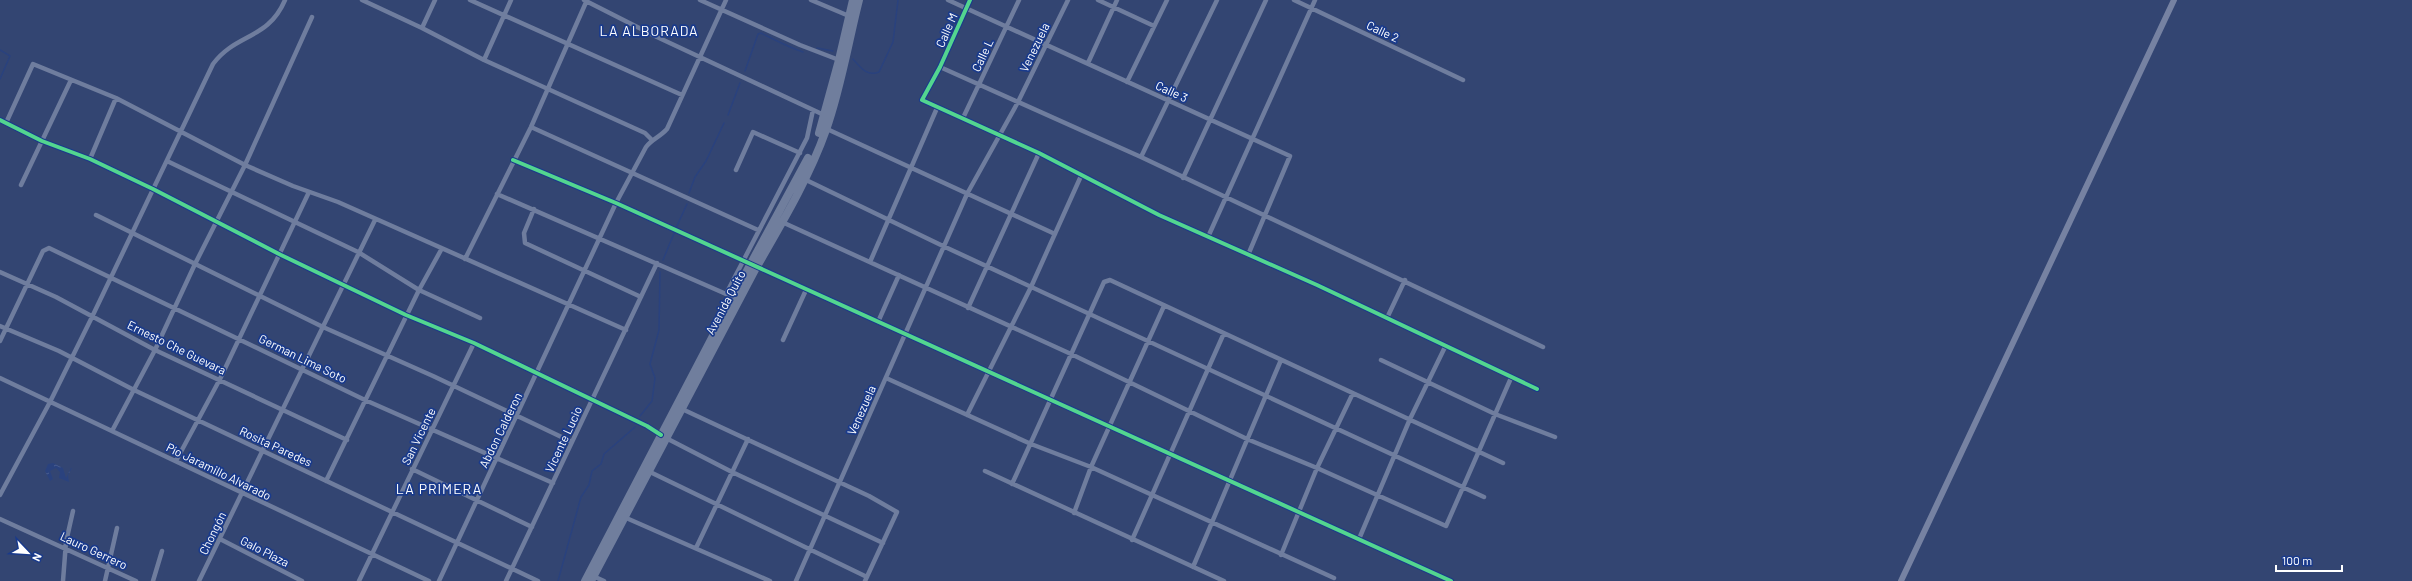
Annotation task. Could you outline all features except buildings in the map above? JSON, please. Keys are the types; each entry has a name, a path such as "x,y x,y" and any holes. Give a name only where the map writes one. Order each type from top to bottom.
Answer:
{"highway":[{"name":"Avenida Quito","path":"592,578 648,471 730,295 749,265 815,145 840,60 853,0"},
{"name":"Avenida Quito","path":"585,581 664,436 682,409 749,265 782,222 804,179 827,129 859,0"}],"street":[{"path":"0,495 50,402 111,279 213,64 220,53 236,42 255,35 270,23 285,0"},
{"path":"362,0 422,28 484,60 645,133 651,139 658,138 667,129 726,0"},
{"path":"422,28 436,0"},
{"path":"470,0 682,95"},
{"path":"484,60 511,0"},
{"path":"465,259 513,160 531,127 586,0 699,57 825,115"},
{"path":"700,0 813,51 840,60"},
{"path":"811,0 849,16"},
{"name":"Calle 3","path":"948,0 1006,28 1088,63 1210,121 1290,156 1248,255"},
{"name":"Calle M","path":"937,108 922,100 940,68 970,0"},
{"name":"Calle L","path":"962,118 1018,0"},
{"name":"Venezuela","path":"796,581 809,548 967,194 998,135 1018,102 1068,0"},
{"path":"1098,0 1154,26"},
{"path":"1088,63 1117,0"},
{"path":"1127,82 1167,0"},
{"path":"1141,158 1170,101 1217,0"},
{"path":"1183,178 1266,0"},
{"name":"Calle 2","path":"1294,0 1463,80"},
{"path":"1208,237 1224,198 1253,140 1316,0"},
{"path":"1901,581 2174,0"},
{"path":"112,431 155,350 230,192 245,165 312,17"},
{"path":"6,123 33,64 116,98 245,165 626,330"},
{"path":"940,68 979,84 1405,280 1543,347"},
{"path":"21,185 71,80"},
{"path":"90,159 116,98"},
{"path":"870,262 937,108 1039,153 1081,176 1208,237 1317,285 1537,389"},
{"path":"749,265 758,230 807,138 813,110"},
{"path":"0,120 42,141 90,159 153,189 281,255 343,283 406,315 474,342 592,401 647,426 732,472 883,543"},
{"path":"531,127 758,230"},
{"path":"827,129 1055,234"},
{"path":"736,170 753,132 800,153"},
{"name":"Abdon Calderon","path":"439,581 456,542 538,374 616,203 651,139"},
{"path":"968,308 1039,153"},
{"path":"513,160 616,203 749,265 1299,511 1451,581"},
{"path":"167,161 358,252 419,290 480,318"},
{"path":"967,415 990,373 1081,176"},
{"path":"804,179 1148,342 1484,497"},
{"path":"176,461 199,421 220,379 281,255 309,192"},
{"path":"497,194 601,237 730,295"},
{"path":"534,210 524,233 524,243 641,297"},
{"path":"96,215 323,327 454,386 572,442"},
{"name":"Chongón","path":"199,581 243,493 358,252 375,220"},
{"path":"782,222 926,287 1011,328 1071,354 1247,439 1379,495 1446,526 1511,378"},
{"name":"German Lima Soto","path":"28,284 46,248 111,279 135,288 174,310 239,339 365,400 553,483"},
{"path":"326,481 406,315 441,250"},
{"name":"Vicente Lucio","path":"506,581 657,263"},
{"name":"Ernesto Che Guevara","path":"0,272 28,284 155,350 220,379 347,440"},
{"path":"878,322 899,275"},
{"path":"1012,484 1089,314 1106,280 1115,282 1480,451 1502,463"},
{"path":"1387,318 1405,280"},
{"path":"0,340 28,284"},
{"path":"783,340 806,290"},
{"path":"1074,513 1091,467 1164,306"},
{"name":"Rosita Paredes","path":"0,326 71,358 134,390 538,581"},
{"path":"1132,540 1224,333"},
{"name":"San Vicente","path":"359,581 370,554 431,429 454,386 474,342"},
{"path":"1359,539 1410,419 1446,347"},
{"path":"1193,566 1281,360"},
{"path":"1381,360 1495,414 1555,437"},
{"name":"Pío Jaramillo Alvarado","path":"0,378 429,581"},
{"path":"886,378 1031,444 1091,467 1281,556 1334,578"},
{"path":"1281,556 1317,468 1353,393"},
{"path":"648,471 809,548 866,579 897,512 869,496 682,409"},
{"path":"696,548 748,439"},
{"path":"412,469 532,526"},
{"path":"985,471 1132,540 1224,581"},
{"path":"63,581 66,547 73,510"},
{"path":"624,517 770,581"},
{"name":"Lauro Gerrero","path":"0,519 66,547 136,581"},
{"path":"105,581 107,566 117,528"},
{"name":"Galo Plaza","path":"220,540 302,581"},
{"path":"153,581 162,551"},
{"path":"592,578 604,581"}],"water":[{"path":"53,463 63,468 66,478 72,468 68,475 69,482 59,478 60,472 56,468 50,471 53,479 50,481 45,471 48,464"}],"waterway":[{"path":"853,59 867,72 879,72 893,42 898,0"},
{"path":"745,71 758,34 761,33 803,52"},
{"path":"817,48 833,51"},
{"path":"0,50 10,56 0,79"},
{"path":"728,115 740,83"},
{"path":"689,193 695,177 706,161 724,123"},
{"path":"676,228 687,204"},
{"path":"663,260 675,231"},
{"path":"640,416 652,401 655,378 650,364 659,330 660,272"},
{"path":"558,581 581,497 589,485 592,471 601,464 604,454 635,427"}],"cycle path":[{"path":"970,0 940,67 922,100 1039,153 1159,215 1317,285 1537,389"},
{"path":"0,120 42,141 90,159 153,189 281,255 406,315 474,343 647,426 661,435"},
{"path":"513,160 616,203 1451,581"}],"district":[{"name":"LA ALBORADA","path":"649,30"},
{"name":"LA PRIMERA","path":"439,488"}]}
